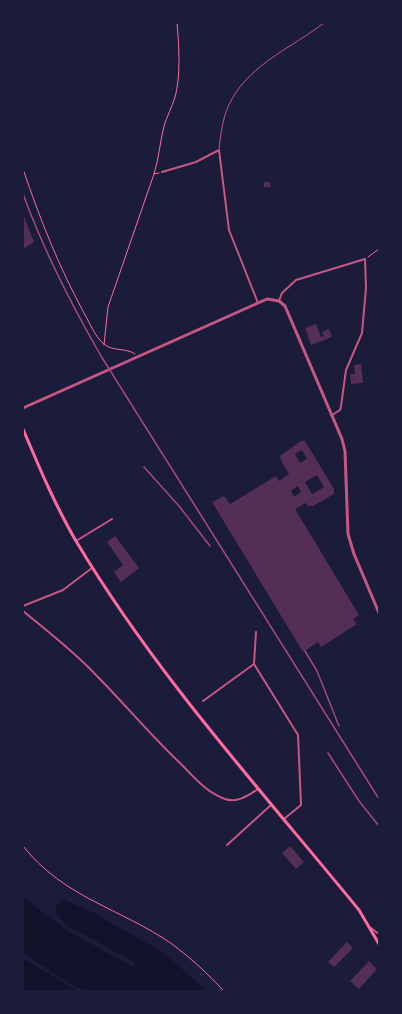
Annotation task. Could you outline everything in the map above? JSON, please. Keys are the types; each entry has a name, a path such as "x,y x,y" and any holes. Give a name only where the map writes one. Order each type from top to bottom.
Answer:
{"main road":[{"path":"23,429 40,469 76,541 192,709 355,906 371,928 379,944"}],"street":[{"path":"162,172 196,162 218,150 229,230 258,303"},
{"path":"279,301 282,293 296,280 365,259 366,288 362,333 346,370 340,410 331,416"},
{"path":"24,406 267,299 279,301 285,306 345,451 348,534 354,554 379,613"},
{"path":"76,541 112,519"},
{"path":"23,606 63,590 94,567"},
{"path":"23,611 84,663 140,724 205,788 221,797 235,800 243,798 258,789"},
{"path":"256,632 254,664 298,735 301,805 284,820"},
{"path":"203,701 254,664"},
{"path":"227,845 271,805"},
{"path":"371,928 379,934"}],"lane":[{"path":"218,150 224,117 231,99 241,85 261,67 324,23"}],"path":[{"path":"104,345 108,307 160,156 164,126 176,96 179,40 177,23"},
{"path":"23,170 40,222 70,287 99,340 108,348 129,350 138,356"},
{"path":"154,174 162,172"},
{"path":"365,259 379,249"},
{"path":"23,846 53,877 75,892 172,944 199,966 224,991"}],"shaded area":[{"path":"23,897 66,930 132,966 136,966 134,962 68,926 56,913 56,906 63,899 94,913 164,953 207,991 86,991 69,983 23,953"},
{"path":"23,958 77,991 23,991"}],"building":[{"path":"264,182 270,182 271,187 264,187"},
{"path":"23,214 34,242 23,249"},
{"path":"316,324 321,337 324,336 322,332 329,329 332,337 311,345 305,328"},
{"path":"361,364 363,383 351,384 350,374 355,374 354,365"},
{"path":"301,441 305,441 334,489 334,494 313,506 308,506 306,503 295,509 359,615 353,619 357,624 321,647 318,642 303,652 212,502 224,496 230,504 276,476 279,481 289,474 280,458 281,455","holes":["302,450 307,459 300,463 295,454","317,475 324,487 312,494 305,482","298,486 301,492 294,497 291,491"]},
{"path":"115,536 139,568 121,582 114,572 123,565 107,542"},
{"path":"290,846 304,862 296,869 282,853"},
{"path":"347,942 353,948 334,967 328,962"},
{"path":"369,961 377,969 359,989 350,981"}],"railway":[{"path":"23,194 59,277 101,356 379,799"},
{"path":"144,467 179,506 210,546"},
{"path":"305,651 317,671 339,726"},
{"path":"328,753 359,801 379,826"}]}
